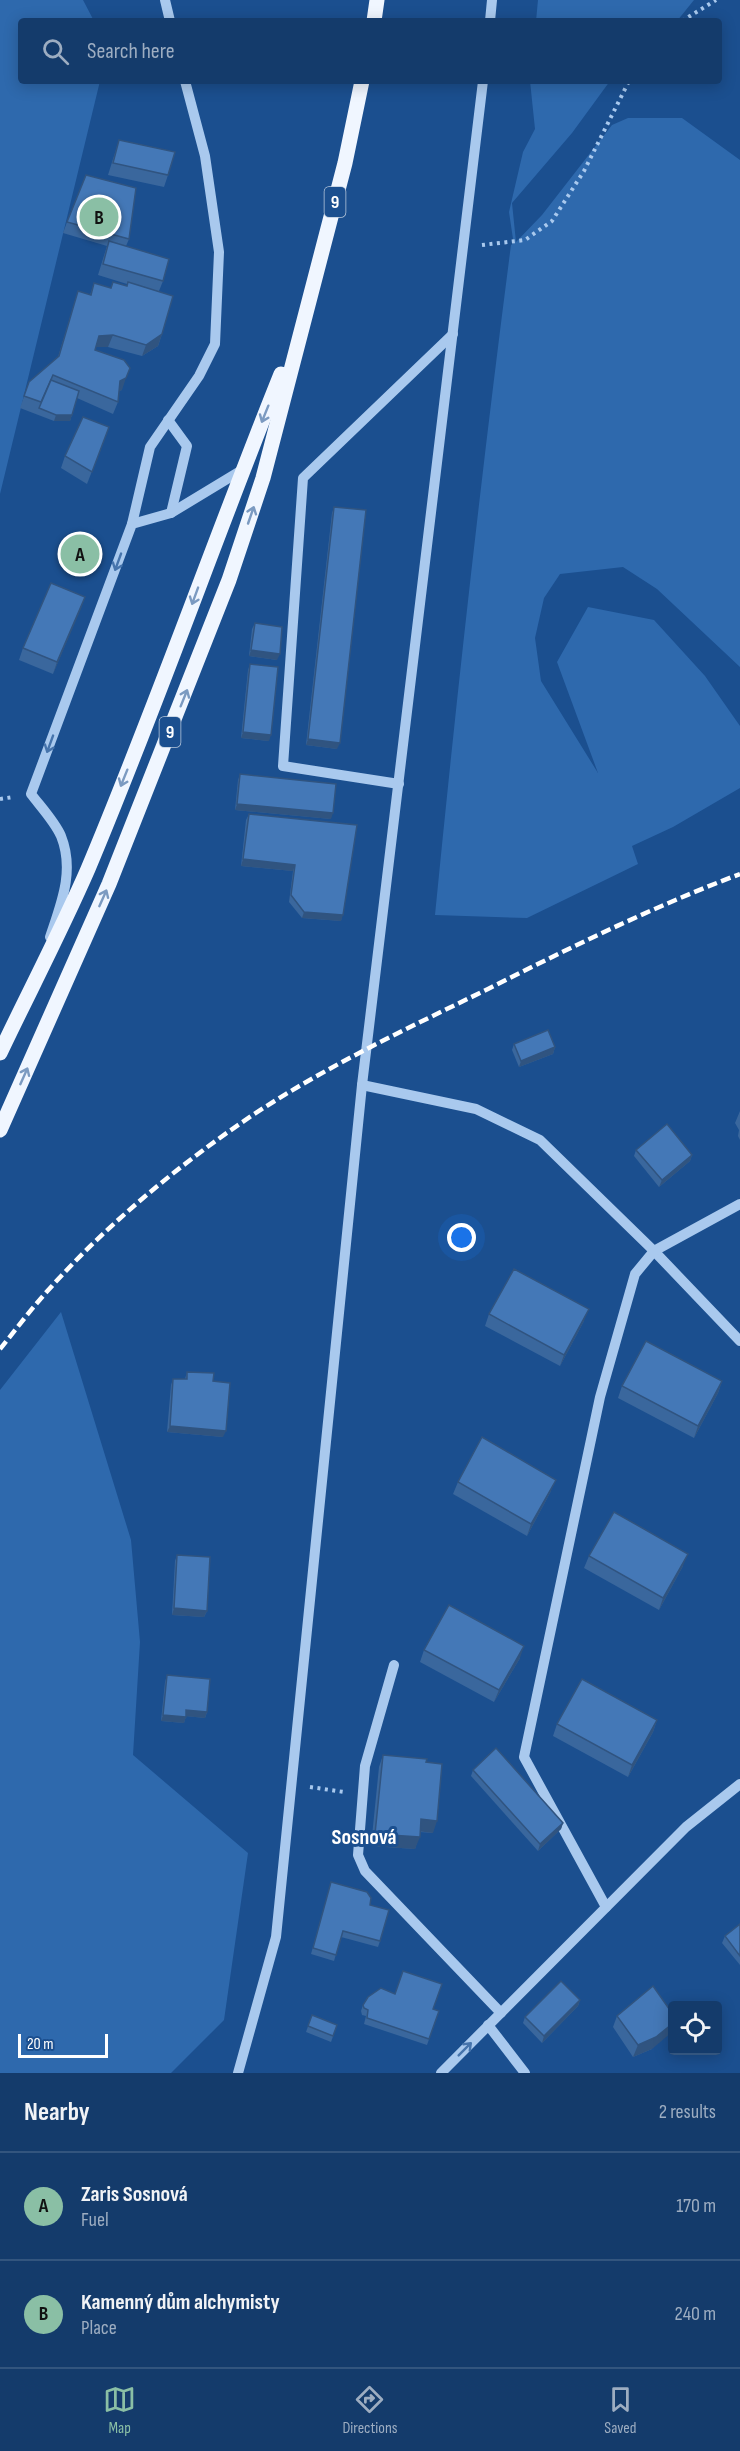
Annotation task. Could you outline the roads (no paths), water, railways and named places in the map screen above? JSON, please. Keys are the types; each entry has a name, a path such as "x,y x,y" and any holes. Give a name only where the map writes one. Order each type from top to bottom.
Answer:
{"main road":[{"path":"374,18 377,0"},
{"name":"9","path":"0,1130 109,884 229,580 263,478 345,163 361,84"},
{"name":"9","path":"0,1053 87,870 172,658 242,470 303,321"}],"street":[{"path":"165,0 169,18"},
{"path":"490,18 492,0"},
{"path":"37,976 66,890 67,877 60,835 32,794 132,524 150,447 199,376 215,344 219,252 205,156 186,84"},
{"path":"238,2073 276,1937 362,1085 483,84"},
{"path":"399,784 283,766 303,478 453,334"},
{"path":"168,420 187,446 171,513"},
{"path":"132,524 171,513 242,470"},
{"path":"362,1085 476,1109 540,1140 654,1251 740,1341"},
{"path":"606,1908 524,1757 600,1397 635,1274 654,1251 740,1204"},
{"path":"394,1665 365,1766 358,1855 365,1871 501,2013"},
{"path":"441,2073 686,1827 740,1784"},
{"path":"488,2025 525,2073"}],"railway":[{"path":"0,1349 43,1296 112,1226 162,1182 270,1104 362,1051 550,958 644,914 740,874"}],"place":[{"name":"Kamenný dům alchymisty","path":"99,217"},
{"name":"Zaris Sosnová","path":"80,554"}],"district":[{"name":"Sosnová","path":"364,1837"}]}
